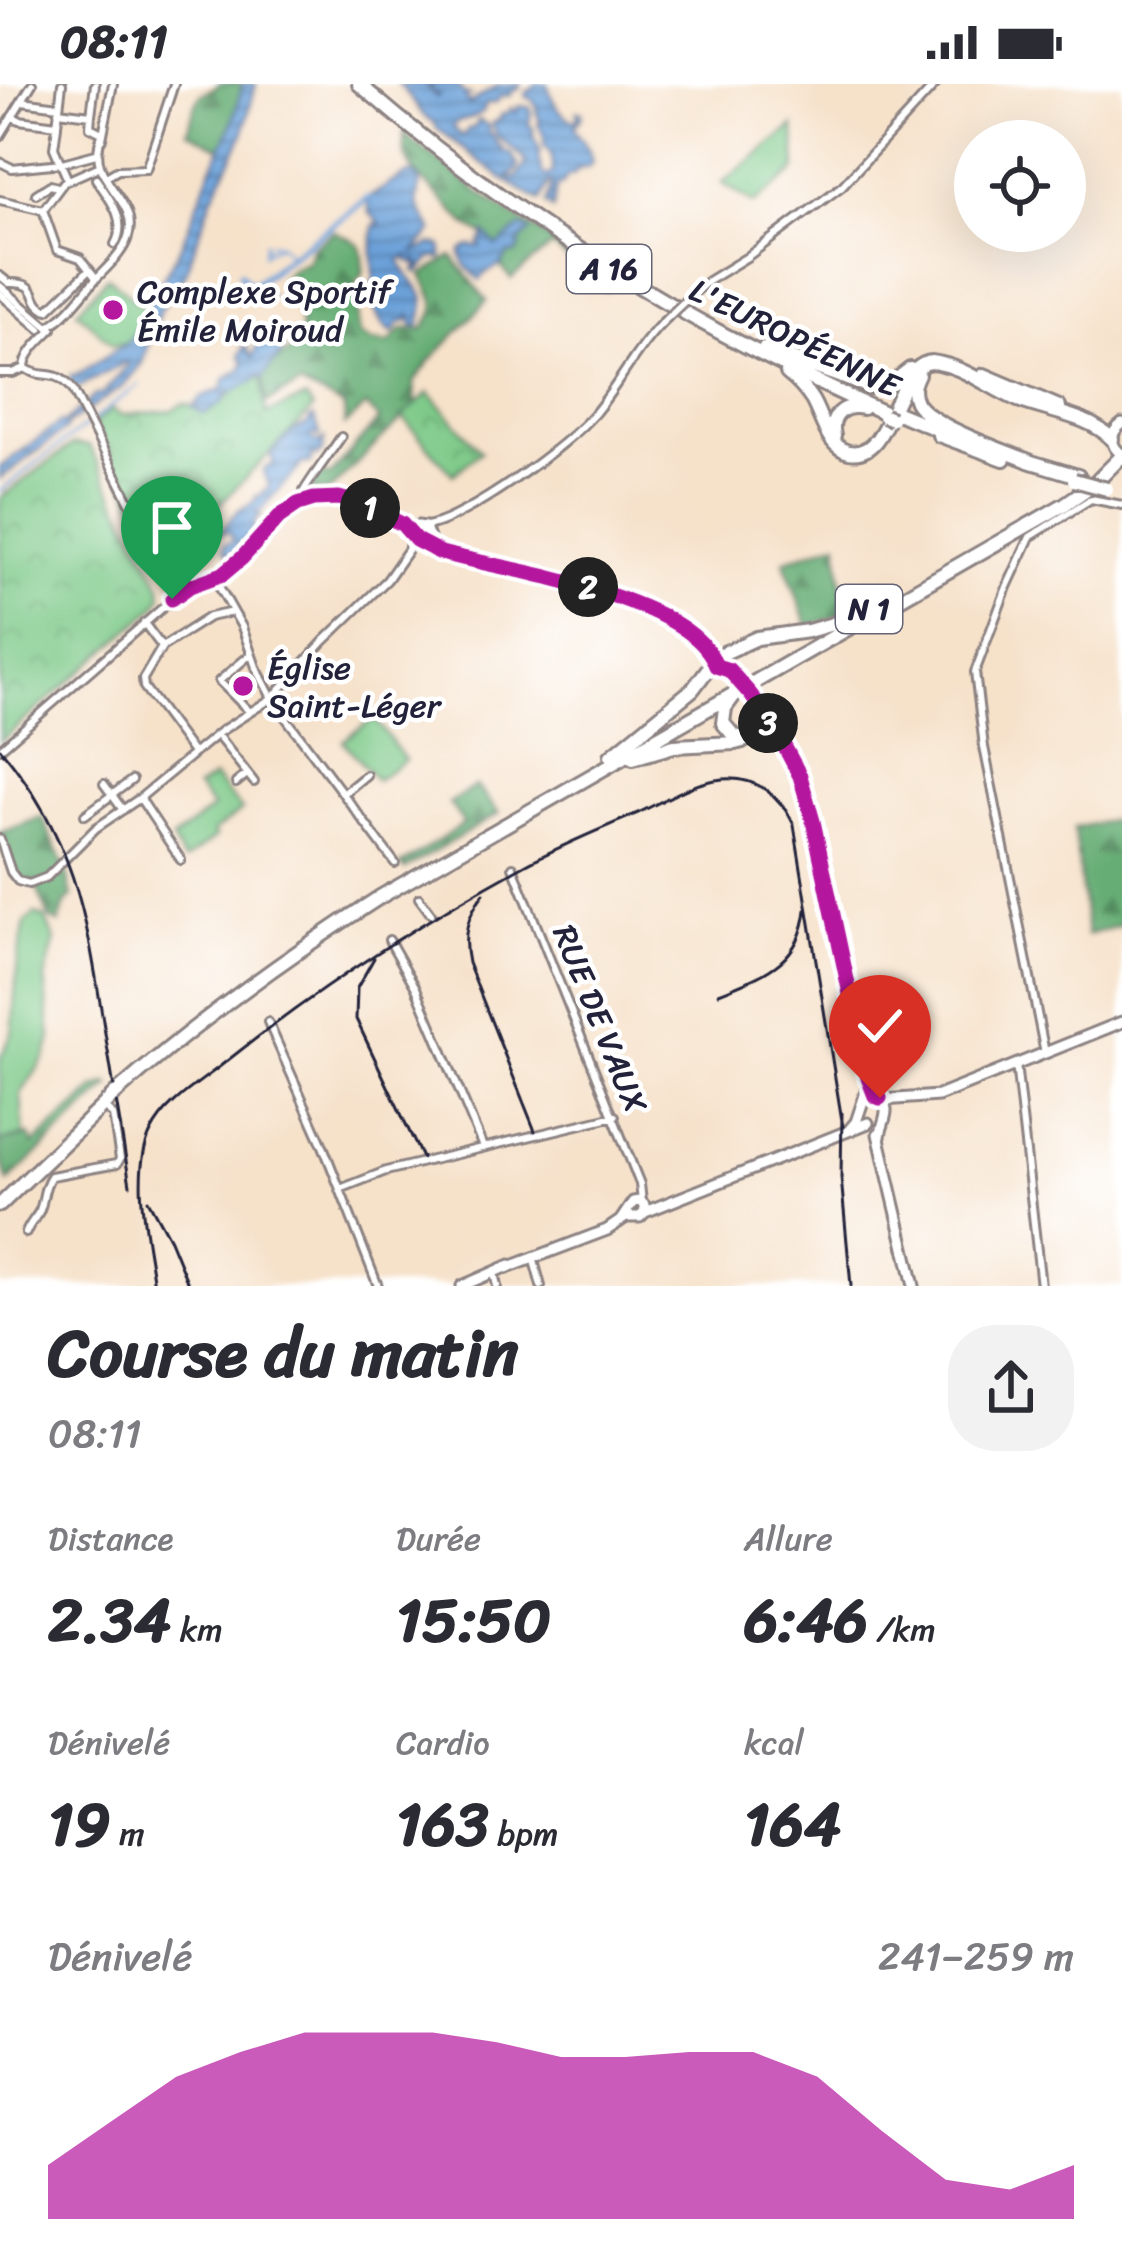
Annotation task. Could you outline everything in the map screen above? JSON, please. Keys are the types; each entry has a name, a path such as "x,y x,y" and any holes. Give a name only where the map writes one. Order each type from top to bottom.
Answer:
{"highway":[{"name":"L'EUROPÉENNE","path":"363,84 564,235 739,338 889,414 1076,478"},
{"name":"L'EUROPÉENNE","path":"363,84 463,169 550,231 763,356 910,424 1008,460 1115,488"},
{"path":"739,338 870,387 891,385 930,358 945,359 1096,424 1118,441"},
{"path":"763,356 805,390 837,446 854,452 875,441 910,376 931,362 1096,427 1118,441"},
{"path":"889,414 859,407 844,409 834,420 833,434 848,448 869,442 916,364"},
{"path":"946,365 930,366 917,375 913,389 920,407 961,432 1034,463"},
{"name":"N 1","path":"0,1201 112,1095 237,987 346,911 1080,488 1104,465 1118,441"},
{"name":"N 1","path":"112,1095 296,952 397,886 1064,504 1095,483 1118,441"},
{"path":"611,756 693,688 720,659 757,638 808,631 885,600"},
{"path":"746,685 724,712 729,733 742,738 773,727"},
{"path":"598,771 663,749 742,742 773,727"}],"main road":[{"path":"422,533 435,550 617,596 661,617 720,659 770,715 793,761 813,821 914,1286"},
{"path":"462,1286 586,1236 636,1208 665,1205 846,1132 876,1110 938,1096 1122,1022"},
{"path":"846,1132 856,1122 860,1104 876,1110"}],"street":[{"path":"0,136 32,84"},
{"path":"62,84 54,148 68,180"},
{"path":"95,84 90,127 102,134"},
{"path":"25,368 44,332 121,251 129,236 128,214 101,178 98,161 113,84"},
{"path":"101,178 118,170 146,170 174,84"},
{"path":"0,839 15,879 34,884 52,874 91,832 272,698 387,580 422,533 508,482 580,428 614,388 638,348 667,317 708,281 842,185 931,86"},
{"path":"22,101 91,115"},
{"path":"12,116 57,125"},
{"path":"0,162 12,168 98,161"},
{"path":"43,210 58,187 98,161"},
{"path":"36,194 55,184 58,187"},
{"path":"111,193 120,220 115,244"},
{"path":"0,200 43,210"},
{"path":"43,210 58,252 80,258 97,278"},
{"path":"0,276 9,283 28,285 41,308 48,310 88,271"},
{"path":"0,290 44,332"},
{"path":"0,373 25,368"},
{"path":"25,368 31,373 55,374 73,390 172,593"},
{"path":"306,501 306,487 341,437"},
{"path":"0,748 172,593 223,574 279,517 306,501 346,499 422,533"},
{"path":"1045,1053 984,747 975,673 1030,537 1091,499 1122,505"},
{"path":"211,579 233,612 272,698 394,863"},
{"path":"194,753 143,687 143,679 163,647 209,617 233,612"},
{"path":"144,623 163,647"},
{"path":"250,712 219,681 251,654"},
{"path":"217,735 254,782"},
{"path":"236,783 247,774"},
{"path":"343,794 367,775"},
{"path":"85,815 132,779"},
{"path":"104,784 123,810"},
{"path":"140,798 181,860"},
{"path":"0,861 9,866"},
{"name":"RUE DE VAUX","path":"513,866 640,1184 636,1208"},
{"path":"419,898 431,914"},
{"path":"389,940 416,988 483,1147"},
{"path":"268,1022 378,1286"},
{"path":"1016,1064 1041,1286"},
{"path":"26,1233 40,1211 50,1176 120,1160 112,1095"},
{"path":"340,1190 386,1171 614,1116"},
{"path":"530,1259 541,1286"},
{"path":"494,1273 497,1286"}],"green space":[{"path":"220,84 239,84 242,90 221,149 188,131 198,99"},
{"path":"794,126 796,170 754,204 722,183"},
{"path":"404,134 480,193 610,279 607,290 551,246 511,279 486,236 468,226 411,168"},
{"path":"334,231 362,250 363,275 356,282 358,327 359,334 372,341 389,343 402,329 423,329 433,314 434,302 422,275 452,256 487,301 414,382 416,405 327,493 310,490 312,484 322,474 331,475 379,419 366,406 345,425 344,407 300,385 266,403 262,371 294,346 301,330 292,290 280,284 282,279 307,262 312,248"},
{"name":"Complexe Sportif Émile Moiroud","path":"108,276 149,309 126,343 113,345 77,311"},
{"path":"260,364 266,414 306,398 313,409 163,562 94,423 112,409 121,415 170,411 183,404 203,408"},
{"path":"429,393 481,451 453,475 402,417"},
{"path":"72,445 89,446 161,585 162,596 155,608 0,742 0,498"},
{"path":"838,542 844,614 808,626 784,561"},
{"path":"374,718 405,760 376,780 343,741"},
{"path":"213,777 242,810 184,861 172,840 213,808 197,788"},
{"path":"476,786 499,813 405,869 401,865 464,824 449,803"},
{"path":"42,817 66,870 72,897 59,923 50,919 34,881 15,876 0,833"},
{"path":"1122,818 1122,925 1087,935 1074,828"},
{"path":"35,914 45,918 55,940 45,978 51,1038 46,1056 21,1094 24,1136 0,1142 0,1059 12,1033 25,923"},
{"path":"108,1084 8,1182 0,1142 30,1135 33,1145 96,1088"}],"water":[{"path":"243,84 256,84 243,135 212,198 185,274 160,310 142,363 122,387 0,479 0,467 102,395 128,365 75,389 70,379 143,327 150,301 180,248 231,127"},
{"path":"399,84 425,84 436,97 429,84 457,84 464,94 473,95 465,96 469,104 497,86 521,84 511,95 488,103 484,111 453,127 463,136 479,120 489,126 496,143 518,165 509,179 517,177 526,163 498,136 492,123 511,108 516,113 518,106 531,110 529,125 540,150 543,174 553,172 538,110 526,97 537,84 548,84 563,114 574,120 577,111 582,112 574,128 592,162 556,188 553,209 547,204 553,183 550,181 540,201 503,179 425,117"},
{"path":"407,174 420,182 417,204 433,231 413,253 432,244 442,246 442,258 432,258 418,273 414,270 421,266 417,260 417,265 408,256 400,261 424,303 419,326 413,325 410,316 393,333 371,298 373,231 380,224 369,212 368,198"},
{"path":"522,227 530,231 515,254 509,253 480,280 465,264 461,252 470,246 481,247 485,233 497,246"},
{"path":"259,339 263,343 275,339 283,345 262,378 258,375 228,391 230,397 225,396 205,414 193,408 243,368 244,346 253,357"},
{"path":"314,417 320,434 311,439 320,443 324,439 323,452 317,457 312,454 311,463 302,463 257,511 262,515 253,523 255,528 229,556 224,549 233,541 230,533 210,534 224,530 238,511 267,491 263,472 274,466 271,454"}],"waterway":[{"path":"240,273 252,285 368,198"},
{"path":"263,255 265,242"},
{"path":"270,243 280,244 290,256"},
{"path":"266,251 279,245"},
{"path":"252,285 261,285 272,296"},
{"path":"0,491 139,385"}],"railway":[{"path":"0,748 44,812 82,910 130,1185"},
{"path":"154,1286 142,1208 142,1167 151,1132 173,1103 294,1010 444,911 550,852 701,783 735,779 757,785 775,797 794,825 843,1127"},
{"path":"484,893 467,926 468,963 535,1131"},
{"path":"719,993 777,965 796,943 806,910"},
{"path":"374,958 357,988 356,1019 422,1158"},
{"path":"842,1113 841,1177 851,1286"},
{"path":"148,1200 189,1286"}],"place":[{"name":"Complexe Sportif Émile Moiroud","path":"113,310"},
{"name":"Église Saint-Léger","path":"243,686"}],"route":[{"path":"172,599 228,570 284,512 306,501 331,497 361,504 400,523 416,540 441,553 617,596 692,636 706,647 716,666 729,670 751,695 800,776 868,1078 880,1098"}]}
